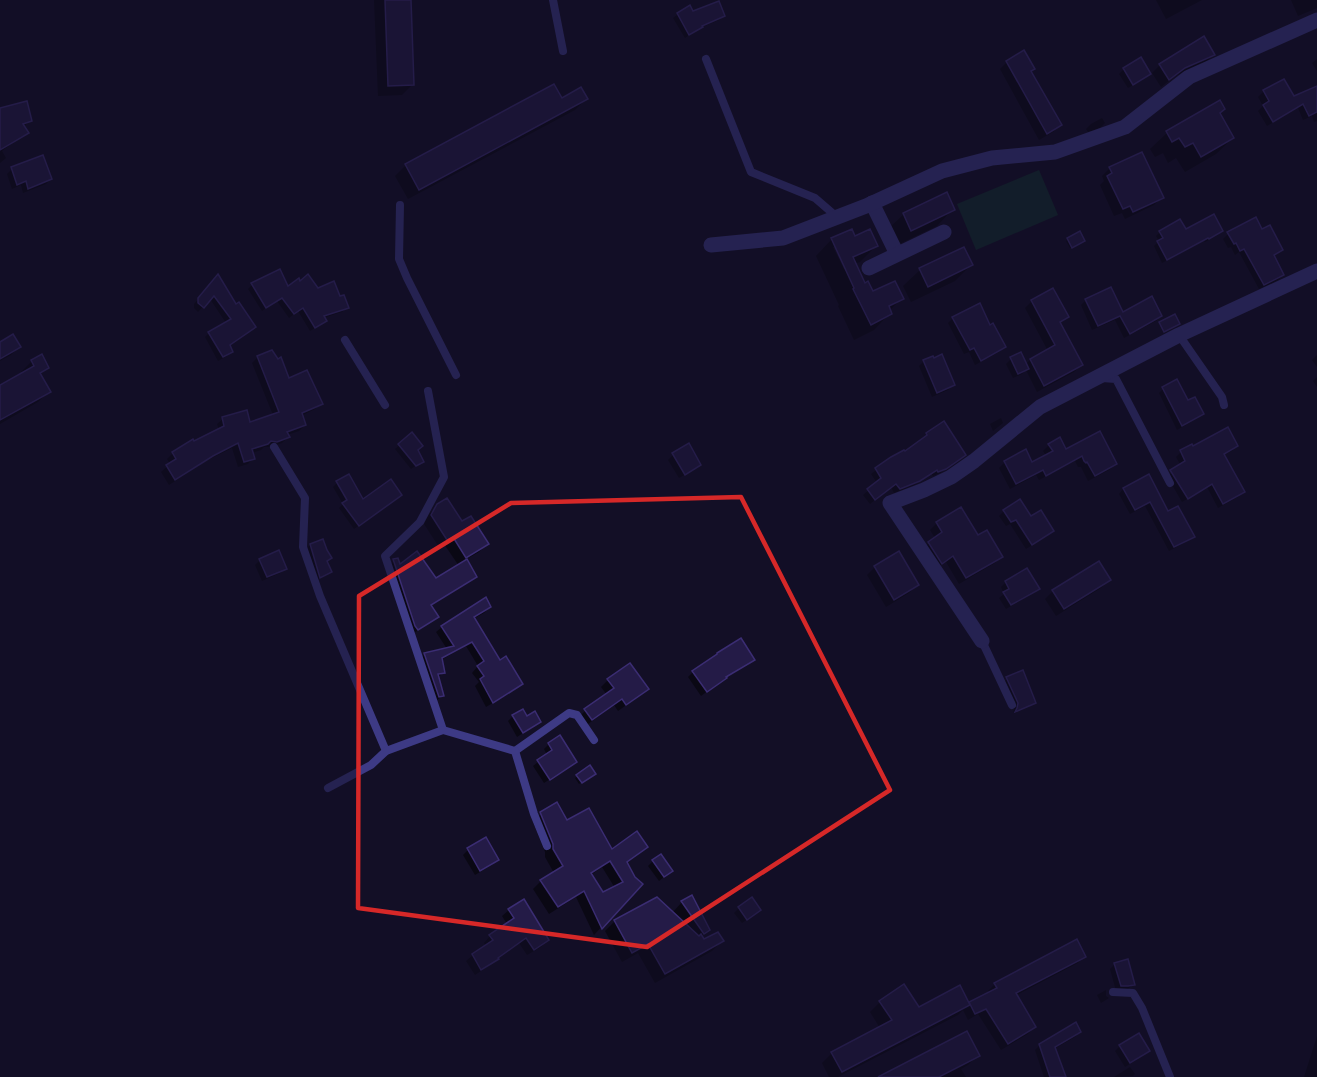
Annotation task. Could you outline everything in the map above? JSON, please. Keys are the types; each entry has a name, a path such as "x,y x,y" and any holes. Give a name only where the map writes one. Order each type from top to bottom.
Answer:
{"street":[{"path":"711,245 783,238 872,203 942,171 992,158 1055,152 1125,126 1189,76 1317,20"},
{"path":"872,203 897,254"},
{"path":"869,268 944,232"},
{"path":"982,641 890,503 951,477 1040,407 1179,335 1317,271"}],"lane":[{"path":"553,0 564,51"},
{"path":"706,59 751,172 815,198 837,217"},
{"path":"400,205 399,259 456,375"},
{"path":"1179,335 1222,397 1224,405"},
{"path":"345,340 385,405"},
{"path":"1098,377 1116,379 1170,483"},
{"path":"428,391 444,477 420,522 385,556 443,730"},
{"path":"274,447 305,498 303,547 320,596 386,751"},
{"path":"982,641 1012,705"},
{"path":"515,751 568,713 577,715 594,740"},
{"path":"328,788 371,765 386,751 443,730 515,751"},
{"path":"515,751 534,814 547,846"},
{"path":"1113,992 1133,993 1142,1008 1170,1077"}],"highlighted area":[{"path":"741,497 890,790 647,947 358,908 359,596 511,503"}],"green space":[{"path":"1039,170 1058,215 976,250 957,204"}],"building":[{"path":"385,0 411,0 414,85 388,86"},
{"path":"719,1 725,16 702,26 689,35 677,13 690,5 693,11"},
{"path":"1204,36 1215,55 1185,68 1169,80 1159,64"},
{"path":"1024,50 1035,69 1031,71 1062,125 1047,134 1006,61"},
{"path":"1141,57 1151,74 1133,85 1123,68"},
{"path":"1284,79 1294,96 1317,86 1317,112 1309,116 1303,104 1273,122 1263,105 1269,101 1263,90"},
{"path":"554,84 562,98 581,87 588,99 419,190 405,164"},
{"path":"1220,100 1225,109 1220,113 1234,138 1201,157 1193,143 1185,147 1179,138 1172,142 1166,131"},
{"path":"27,101 32,121 23,124 29,133 0,150 0,108"},
{"path":"1142,152 1164,198 1133,212 1130,206 1123,209 1107,176 1112,173 1109,167"},
{"path":"43,155 52,179 28,189 26,181 17,185 11,167"},
{"path":"947,192 955,210 911,231 903,213"},
{"path":"1214,214 1223,231 1167,260 1157,241 1163,238 1159,231 1180,219 1186,229"},
{"path":"1256,217 1262,229 1270,225 1283,250 1274,255 1284,275 1264,285 1244,249 1240,251 1227,232"},
{"path":"852,229 855,236 870,229 878,246 853,257 865,283 868,281 873,291 895,281 904,299 889,306 892,314 871,325 831,238"},
{"path":"1080,231 1085,241 1072,248 1067,238"},
{"path":"964,247 973,265 928,287 919,268"},
{"path":"280,269 288,286 299,278 300,281 308,274 318,288 334,281 340,296 344,295 349,308 324,316 327,321 315,328 303,308 294,314 282,298 266,308 251,283"},
{"path":"218,274 236,304 239,302 256,327 230,345 233,352 223,357 208,332 231,319 214,296 204,308 198,303 198,298"},
{"path":"1111,287 1123,312 1152,296 1162,316 1130,334 1120,316 1098,326 1085,299"},
{"path":"1053,288 1069,317 1060,322 1083,365 1044,386 1030,359 1055,345 1031,300"},
{"path":"980,303 990,325 993,323 1006,347 981,361 974,348 970,350 952,317"},
{"path":"1175,314 1180,324 1164,332 1159,322"},
{"path":"13,334 21,347 0,359 0,342"},
{"path":"272,350 278,359 281,357 289,378 307,370 323,404 302,413 306,425 287,432 290,437 277,442 271,441 252,449 255,459 244,462 238,443 175,480 166,465 176,459 172,452 193,439 194,441 224,426 222,417 247,410 250,422 279,412 257,356"},
{"path":"1021,352 1029,369 1018,374 1010,357"},
{"path":"42,354 49,368 40,373 51,392 0,420 0,385 34,366 31,360"},
{"path":"942,354 955,385 937,393 923,360"},
{"path":"1177,379 1188,400 1195,397 1204,414 1182,426 1162,387"},
{"path":"944,421 966,455 946,469 938,472 937,470 920,481 900,489 896,484 875,500 867,489 881,478 875,468 905,451"},
{"path":"1228,427 1238,446 1224,454 1245,492 1223,504 1212,484 1188,499 1170,470 1185,461 1180,450 1192,444 1193,446"},
{"path":"1100,431 1117,464 1095,476 1082,456 1046,476 1043,470 1016,484 1004,461 1026,449 1032,462 1053,451 1048,444 1060,437 1066,449"},
{"path":"412,432 423,446 418,450 424,462 416,466 398,444"},
{"path":"689,443 701,465 685,475 672,453"},
{"path":"349,474 363,499 391,479 402,495 359,526 342,503 347,500 336,481"},
{"path":"1149,474 1168,511 1178,506 1195,537 1174,547 1150,502 1135,510 1123,488"},
{"path":"447,498 462,521 471,516 489,544 466,558 453,537 447,540 431,515 437,504"},
{"path":"1020,499 1031,516 1041,510 1054,531 1032,545 1016,520 1011,522 1003,510"},
{"path":"961,507 978,535 987,530 1003,557 966,578 953,556 942,564 928,542 942,532 936,522"},
{"path":"323,539 332,558 327,561 332,572 320,578 310,544"},
{"path":"279,550 287,569 267,577 259,559"},
{"path":"417,551 436,578 467,559 477,577 431,605 439,617 418,630 393,559 398,558 400,564"},
{"path":"899,551 919,585 894,600 874,566"},
{"path":"1099,561 1111,580 1064,609 1052,590"},
{"path":"1027,568 1040,589 1011,605 1003,592 1009,589 1005,581"},
{"path":"486,597 491,607 474,617 500,660 506,656 523,684 493,703 480,679 484,676 477,666 484,661 472,642 442,658 445,673 438,674 444,696 439,697 424,653 454,646 441,626"},
{"path":"741,638 755,660 726,677 707,692 692,671"},
{"path":"630,663 649,689 626,705 622,699 592,720 584,709 614,688 607,679"},
{"path":"1023,670 1036,703 1015,712 1018,703 1006,677"},
{"path":"523,709 527,716 535,711 541,722 523,733 512,715"},
{"path":"560,735 577,762 550,780 537,760 552,750 548,743"},
{"path":"590,765 596,774 582,783 576,775"},
{"path":"557,802 567,820 589,808 612,849 637,831 648,847 627,862 635,877 643,884 602,929 584,891 558,907 540,880 563,866 553,849 540,812","holes":["610,861 623,882 603,892 591,873"]},
{"path":"486,837 499,860 480,871 467,848"},
{"path":"661,854 673,871 664,877 652,860"},
{"path":"692,895 710,930 704,934 681,901"},
{"path":"657,897 699,936 701,934 704,939 718,932 724,941 665,974 648,944 632,953 614,920"},
{"path":"752,897 761,910 747,920 738,907"},
{"path":"524,899 549,940 534,950 526,938 481,970 472,954 493,940 489,935 514,918 508,909"},
{"path":"1077,939 1086,957 1016,993 1036,1027 1008,1044 986,1009 975,1014 969,1002 997,988 994,983"},
{"path":"1128,959 1135,985 1121,986 1114,963"},
{"path":"904,984 919,1007 960,985 970,1005 842,1072 831,1052 892,1020 879,1001"},
{"path":"1076,1022 1081,1032 1055,1047 1066,1077 1050,1077 1039,1044"},
{"path":"967,1031 980,1056 939,1077 878,1077"},
{"path":"1139,1033 1150,1051 1130,1063 1119,1045"}]}
